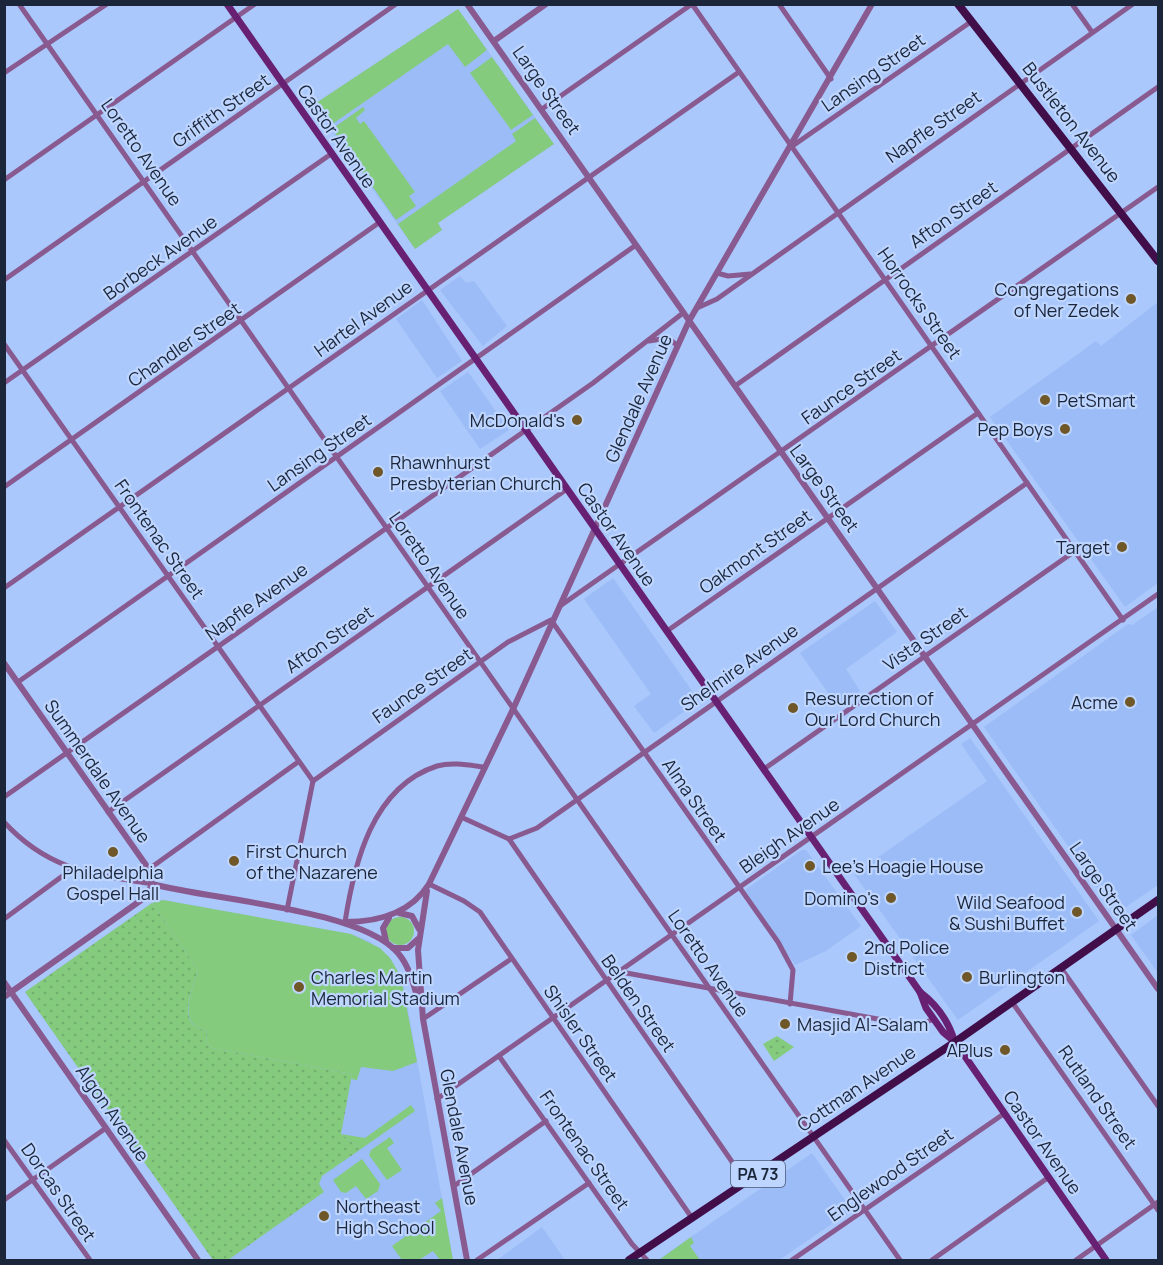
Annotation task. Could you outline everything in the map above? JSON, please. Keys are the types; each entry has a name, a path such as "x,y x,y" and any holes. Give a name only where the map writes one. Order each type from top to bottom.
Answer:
{"main road":[{"name":"Castor Avenue","path":"227,4 920,992 934,1019 955,1042 1106,1260"},
{"name":"Bustleton Avenue","path":"958,4 1158,261"},
{"name":"Cottman Avenue","path":"629,1260 955,1042 1158,900"},
{"name":"Castor Avenue","path":"920,992 939,1010 950,1027 955,1042"}],"street":[{"name":"Loretto Avenue","path":"19,4 900,1260"},
{"path":"4,73 107,4"},
{"path":"4,180 255,4"},
{"name":"Griffith Street","path":"4,280 396,4"},
{"name":"Large Street","path":"467,4 1158,989"},
{"path":"494,41 546,4"},
{"path":"542,109 692,4"},
{"name":"Horrocks Street","path":"692,4 1123,620"},
{"path":"779,4 831,79"},
{"name":"Glendale Avenue","path":"423,1019 408,968 385,939 383,931 385,923 393,915 416,901 429,884 483,767 514,707 551,620 689,321 831,79 872,4"},
{"path":"1072,4 1092,32"},
{"name":"Napfle Street","path":"697,308 717,299 837,211 1133,4"},
{"name":"Lansing Street","path":"791,147 972,21"},
{"name":"Hartel Avenue","path":"4,588 739,72"},
{"name":"Afton Street","path":"735,386 1158,87"},
{"name":"Borbeck Avenue","path":"4,383 332,154"},
{"name":"Faunce Street","path":"558,607 1158,187"},
{"name":"Chandler Street","path":"4,487 380,222"},
{"name":"Lansing Street","path":"18,682 636,245"},
{"path":"717,273 728,276 752,274"},
{"path":"525,430 647,342 683,313"},
{"path":"647,342 668,338 678,346"},
{"name":"Frontenac Street","path":"4,344 313,781"},
{"name":"Oakmont Street","path":"667,631 978,413"},
{"name":"Napfle Avenue","path":"4,797 525,430"},
{"name":"Shelmire Avenue","path":"509,839 537,828 1027,483"},
{"name":"Afton Street","path":"108,812 567,489"},
{"name":"Vista Street","path":"764,769 1075,551"},
{"name":"Bleigh Avenue","path":"437,1099 1158,594"},
{"name":"Faunce Street","path":"313,781 508,642 551,620"},
{"name":"Alma Street","path":"551,620 790,963 794,981 790,1004"},
{"name":"Summerdale Avenue","path":"4,663 148,869 152,884"},
{"path":"148,869 298,762"},
{"path":"345,922 359,854 367,835 394,796 415,778 437,766 456,764 483,767"},
{"path":"287,910 313,781"},
{"path":"461,817 509,839"},
{"path":"4,822 28,845 72,869 345,922 373,933 392,947 408,948 419,934 412,916 393,915 367,922 345,922"},
{"name":"Belden Street","path":"509,839 746,1182"},
{"path":"4,919 72,869"},
{"path":"4,997 147,896 152,884"},
{"name":"Glendale Avenue","path":"429,884 419,934 418,965 423,1019 467,1260"},
{"name":"Shisler Street","path":"429,884 473,906 692,1218"},
{"path":"423,1019 511,959"},
{"path":"1061,968 1158,1106"},
{"path":"621,972 916,1026 934,1019"},
{"name":"Algon Avenue","path":"4,982 198,1260"},
{"name":"Rutland Street","path":"1012,1002 1157,1205"},
{"name":"Frontenac Street","path":"500,1056 589,1183 647,1260"},
{"name":"Englewood Street","path":"792,1260 1005,1113"},
{"path":"454,1186 546,1120"},
{"path":"4,1200 106,1128"},
{"name":"Dorcas Street","path":"4,1140 90,1260"},
{"path":"932,1260 1049,1177"},
{"path":"477,1260 589,1183"},
{"path":"1076,1260 1157,1205"}],"shaded area":[{"path":"458,9 554,144 438,223 442,230 415,249 313,105"},
{"path":"460,276 466,283 474,281 507,326 483,346 440,290"},
{"path":"422,300 462,361 437,378 396,319"},
{"path":"1158,302 1158,583 1125,607 990,417 1096,341 1101,346"},
{"path":"468,372 509,430 480,449 440,391"},
{"path":"613,578 699,701 654,733 634,706 651,694 584,599"},
{"path":"875,601 897,632 846,669 860,691 838,707 800,653"},
{"path":"1158,607 1158,885 1116,914 984,727 1128,624 1132,625"},
{"path":"970,738 1099,921 958,1020 854,874 987,781 961,744"},
{"path":"802,850 806,850 861,926 826,951 795,965 745,890"},
{"path":"163,900 351,934 369,941 390,958 401,977 405,993 453,1260 213,1260 25,992 152,903"},
{"path":"1158,915 1158,973 1131,935"},
{"path":"812,1153 852,1210 779,1260 658,1260"},
{"path":"542,1227 565,1260 497,1260"}],"green space":[{"path":"458,9 487,50 465,67 448,44 331,125 313,105"},
{"path":"492,57 533,115 511,130 470,73"},
{"path":"363,107 365,110 356,118 360,124 364,121 415,192 409,196 416,206 396,220 332,129"},
{"path":"535,118 554,144 438,223 442,230 415,249 398,224 516,141 512,134"},
{"name":"Charles Martin Memorial Stadium","path":"163,900 351,934 380,948 390,958 401,977 417,1062 393,1071 361,1067 357,1080 351,1079 352,1074 212,1048 206,1043 207,1031 197,1028 189,1015 190,997 198,970 152,903"},
{"path":"152,903 198,970 188,1006 191,1022 197,1028 207,1031 206,1043 212,1048 352,1074 341,1134 361,1149 322,1176 319,1184 324,1192 228,1260 213,1260 25,992"},
{"path":"400,917 410,921 414,931 410,941 400,945 390,941 386,931 390,921"},
{"path":"777,1036 794,1047 774,1061 763,1044"},
{"path":"411,1105 415,1111 361,1149 341,1134 365,1138"},
{"path":"390,1137 394,1143 387,1148 402,1170 387,1180 369,1155 371,1150"},
{"path":"362,1159 380,1184 378,1191 366,1199 356,1186 346,1193 341,1192 333,1180"},
{"path":"442,1198 453,1260 440,1260 433,1251 419,1260 402,1260 392,1246 441,1211 435,1203"},
{"path":"691,1237 694,1243 690,1246 700,1260 659,1260"}],"place":[{"name":"Congregations of Ner Zedek","path":"1131,299"},
{"name":"PetSmart","path":"1045,400"},
{"name":"McDonald's","path":"577,420"},
{"name":"Pep Boys","path":"1065,429"},
{"name":"Rhawnhurst Presbyterian Church","path":"378,472"},
{"name":"Target","path":"1122,547"},
{"name":"Acme","path":"1130,702"},
{"name":"Resurrection of Our Lord Church","path":"793,708"},
{"name":"Philadelphia Gospel Hall","path":"113,852"},
{"name":"First Church of the Nazarene","path":"234,861"},
{"name":"Lee's Hoagie House","path":"810,866"},
{"name":"Domino's","path":"891,898"},
{"name":"Wild Seafood & Sushi Buffet","path":"1077,912"},
{"name":"2nd Police District","path":"852,957"},
{"name":"Burlington","path":"967,977"},
{"name":"Charles Martin Memorial Stadium","path":"299,987"},
{"name":"Masjid Al-Salam","path":"785,1024"},
{"name":"APlus","path":"1005,1050"},
{"name":"Northeast High School","path":"324,1216"}]}
